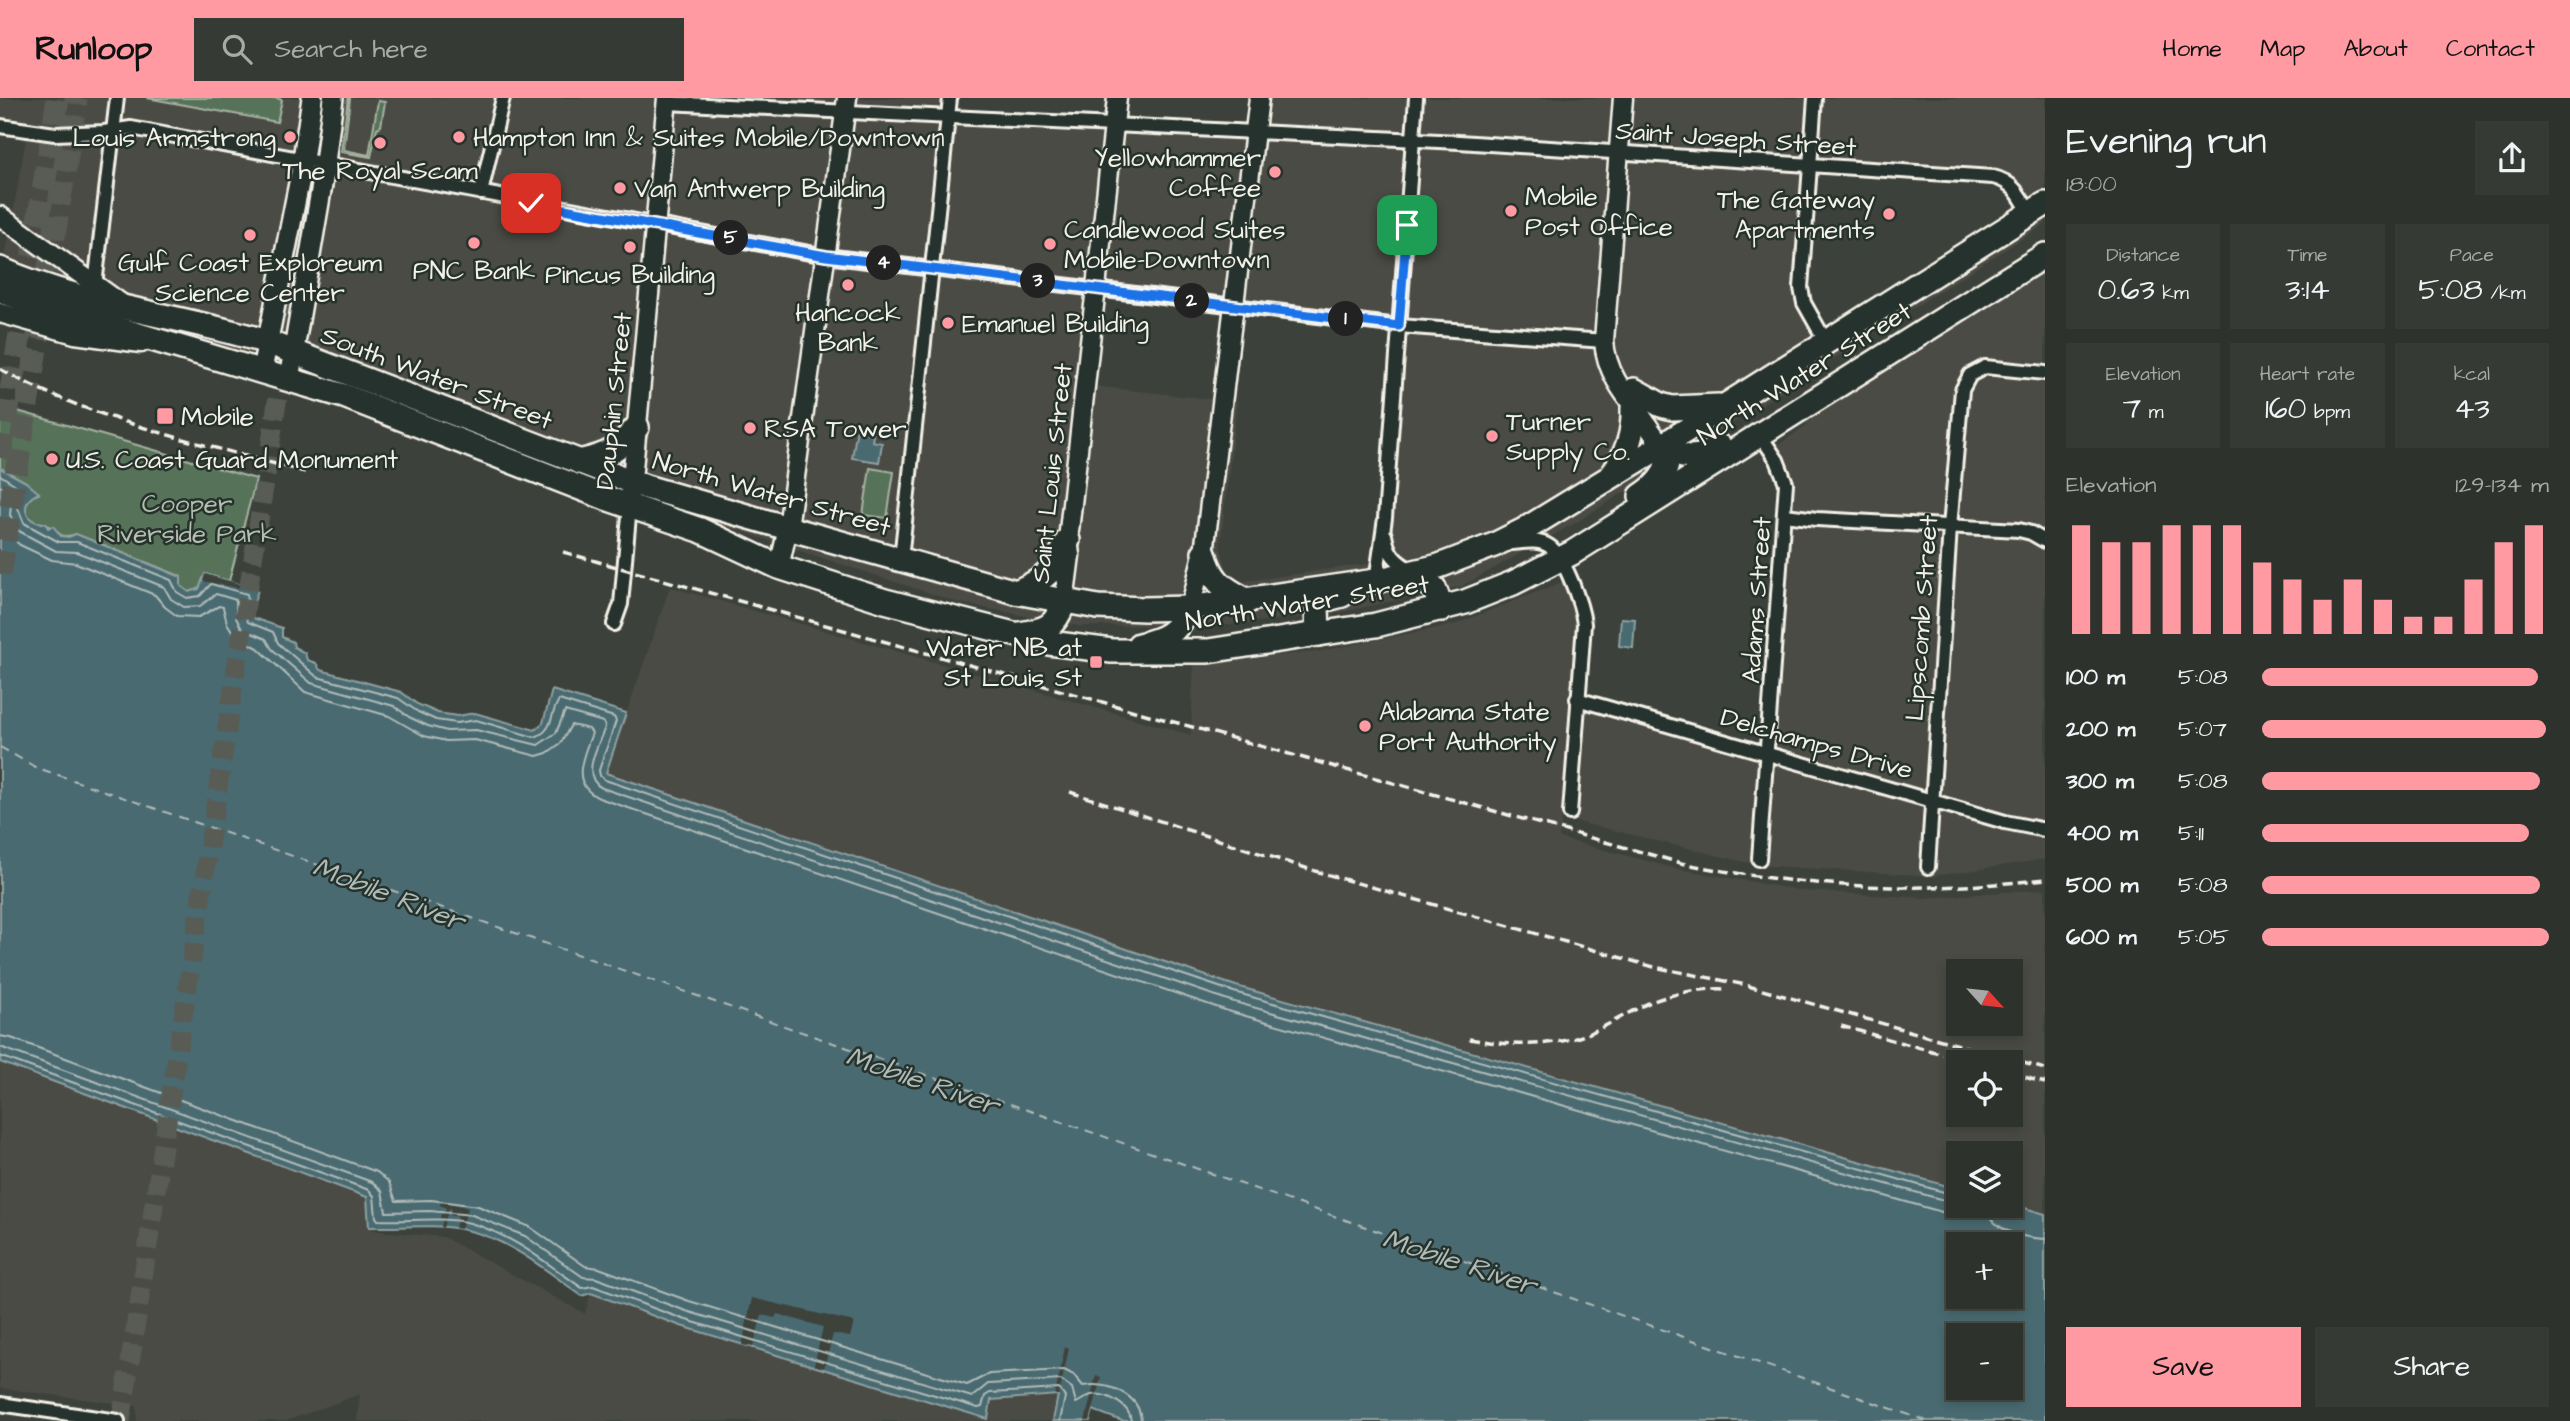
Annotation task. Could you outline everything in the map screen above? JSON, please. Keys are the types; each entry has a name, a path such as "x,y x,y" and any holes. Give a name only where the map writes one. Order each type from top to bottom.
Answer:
{"highway":[{"name":"North Water Street","path":"632,482 1016,592 1064,602 1132,609 1189,608 1376,581 1415,573 1468,556 1524,530 1664,445 2037,209"},
{"name":"North Water Street","path":"629,505 700,530 779,567 885,601 1010,635 1102,650 1208,651 1376,625 1442,609 1513,583 1569,555 2045,255"},
{"path":"0,269 65,293 128,308"},
{"name":"South Water Street","path":"0,291 51,309 344,396 629,505"},
{"name":"South Water Street","path":"128,308 267,342 632,482"},
{"path":"1664,445 1679,456 1705,455 1796,400 1836,387"},
{"path":"1611,477 1625,456 1631,440 1634,399 1672,408 1726,405"},
{"path":"578,462 609,455 617,450 636,427"},
{"path":"1569,555 1607,518 1658,483 1668,460 1664,445"},
{"path":"1016,592 1038,582 1051,572 1068,540"},
{"path":"1204,552 1214,579 1224,588 1248,601"},
{"path":"1415,573 1434,588 1442,609"},
{"path":"1318,634 1317,608 1320,600 1359,592 1376,581"},
{"path":"1010,635 1045,629 1054,623 1064,602"},
{"path":"1064,602 1068,633 1102,650 1164,638 1179,626 1189,608"}],"main road":[{"path":"262,370 303,160 312,98"},
{"path":"317,143 323,98"},
{"path":"289,379 333,98"}],"street":[{"path":"95,285 117,98"},
{"path":"481,193 503,98"},
{"path":"901,559 950,98"},
{"name":"Saint Louis Street","path":"1064,602 1070,555 1068,540 1117,98"},
{"path":"1189,608 1204,552 1259,98"},
{"path":"1415,573 1394,559 1389,552 1384,528 1416,98"},
{"path":"1623,98 1604,341 1614,353 1653,436 1664,445"},
{"path":"1815,98 1801,288 1808,311 1826,342"},
{"name":"Saint Joseph Street","path":"667,100 846,105 948,116 1413,141 1993,177 2012,186 2037,209"},
{"name":"Dauphin Street","path":"614,624 621,604 667,100"},
{"path":"779,567 788,528 846,105"},
{"path":"0,126 55,134 131,128 826,256 1399,326 1604,341"},
{"name":"South Water Street","path":"0,216 128,308"},
{"name":"South Water Street","path":"0,313 75,334 133,343 172,345"},
{"name":"Lipscomb Street","path":"1928,867 1950,527 1962,390 1970,375 1984,368 2045,373"},
{"name":"Adams Street","path":"1759,859 1787,483 1777,460 1760,435"},
{"path":"1785,514 1817,519 2019,530 2045,541"},
{"path":"1376,581 1380,538 1384,528"},
{"path":"1494,545 1539,542 1569,555 1584,624 1570,813"},
{"name":"Delchamps Drive","path":"1577,699 2005,822 2045,830"},
{"path":"0,1404 118,1421"}],"shaded area":[{"path":"0,98 954,98 954,108 1251,124 1254,98 1810,98 1798,291 1813,334 2018,205 2015,195 2006,186 1987,181 1815,171 1819,98 2045,98 2045,224 1575,523 1462,586 1336,613 1229,625 1079,626 960,603 655,503 428,413 276,359 127,321 1,281 28,128 0,122","holes":["1101,296 1394,331 1374,563 1241,582 1228,573 1220,547 1237,402 1091,386"]},
{"path":"2045,270 2045,859 1934,876 1758,865 1562,818 1559,838 1673,868 1803,891 1924,898 2045,889 2045,1214 2023,1208 2023,1141 1946,1141 1946,1186 1236,986 606,773 670,587 1191,735 1194,664 1316,652 1453,625 1563,582 1578,607 1572,692 1762,745 1782,482 1767,453 1807,425 1807,420"},
{"path":"0,1062 367,1197 369,1227 377,1231 443,1237 585,1314 591,1293 681,1326 987,1418 990,1400 1059,1395 1053,1421 357,1421 360,1394 286,1421 137,1421 137,1406 0,1388"}],"green space":[{"path":"147,98 277,98 282,100 277,122"},
{"path":"348,98 344,150 369,155 378,101 385,102 371,157 341,152"},
{"name":"Cooper Riverside Park","path":"0,406 256,479 229,581 205,574 199,589 189,592 181,586 180,576 76,534 61,535 43,523 31,521 26,513 27,501 38,494 26,482 0,468"},
{"path":"870,468 894,472 887,518 863,515"}],"water":[{"path":"857,428 874,430 872,441 882,443 879,462 852,458"},
{"name":"Mobile River","path":"0,468 26,482 39,493 28,501 28,516 32,520 45,523 48,528 53,526 61,536 76,534 181,577 181,586 189,592 199,589 205,574 258,590 251,612 253,618 282,628 282,637 293,642 294,647 305,653 307,660 316,663 320,670 401,692 417,704 438,713 457,716 475,713 535,730 543,723 552,690 626,713 606,773 1236,986 1946,1186 1946,1218 2023,1218 2023,1208 2045,1214 2045,1421 1122,1421 1093,1410 1090,1421 1053,1421 1058,1395 991,1400 988,1419 681,1326 591,1293 582,1296 527,1257 482,1234 442,1227 369,1227 367,1197 0,1062"},
{"path":"1621,618 1635,619 1633,648 1619,646"}],"pier":[{"path":"205,574 240,584 238,588 203,581"},
{"path":"441,1200 468,1208 461,1229 455,1228 458,1217 450,1215 449,1208 443,1228 441,1227 441,1214 444,1214 446,1208 440,1205"},
{"path":"752,1298 854,1322 850,1337 833,1334 824,1368 814,1365 823,1327 777,1314 775,1318 762,1315 753,1347 742,1345"},
{"path":"1065,1347 1069,1348 1059,1395 1055,1395"},
{"path":"1096,1376 1101,1377 1093,1410 1090,1421 1085,1421"}],"ferry route":[{"path":"0,747 35,767 1927,1421"}],"tunnel":[{"path":"0,458 58,98"},
{"path":"0,574 76,98"},
{"path":"290,316 317,143"},
{"path":"121,1421 283,363"}],"railway":[{"path":"0,369 35,387 110,417 305,472"},
{"path":"563,552 1681,863 1772,878 1863,886 1954,886 2045,879"},
{"path":"1070,792 1315,871 1654,967 1741,984 2045,1069"},
{"path":"1469,1039 1521,1044 1559,1042 1592,1032 1660,999 1697,990 1726,989"},
{"path":"1841,1026 1946,1055"},
{"path":"2023,1077 2045,1083"}],"place":[{"name":"Louis Armstrong","path":"290,137"},
{"name":"Hampton Inn & Suites Mobile/Downtown","path":"459,137"},
{"name":"The Royal Scam","path":"380,143"},
{"name":"Yellowhammer Coffee","path":"1275,172"},
{"name":"Van Antwerp Building","path":"620,188"},
{"name":"Mobile Post Office","path":"1511,211"},
{"name":"The Gateway Apartments","path":"1889,214"},
{"name":"Gulf Coast Exploreum Science Center","path":"250,235"},
{"name":"PNC Bank","path":"474,243"},
{"name":"Candlewood Suites Mobile-Downtown","path":"1050,244"},
{"name":"Pincus Building","path":"630,247"},
{"name":"Hancock Bank","path":"848,285"},
{"name":"Emanuel Building","path":"948,323"},
{"name":"Mobile","path":"165,416"},
{"name":"RSA Tower","path":"750,428"},
{"name":"Turner Supply Co.","path":"1492,436"},
{"name":"U.S. Coast Guard Monument","path":"52,459"},
{"name":"Water NB at St Louis St","path":"1096,662"},
{"name":"Alabama State Port Authority","path":"1365,726"}],"route":[{"path":"531,203 826,256 1399,326 1407,225"}]}
